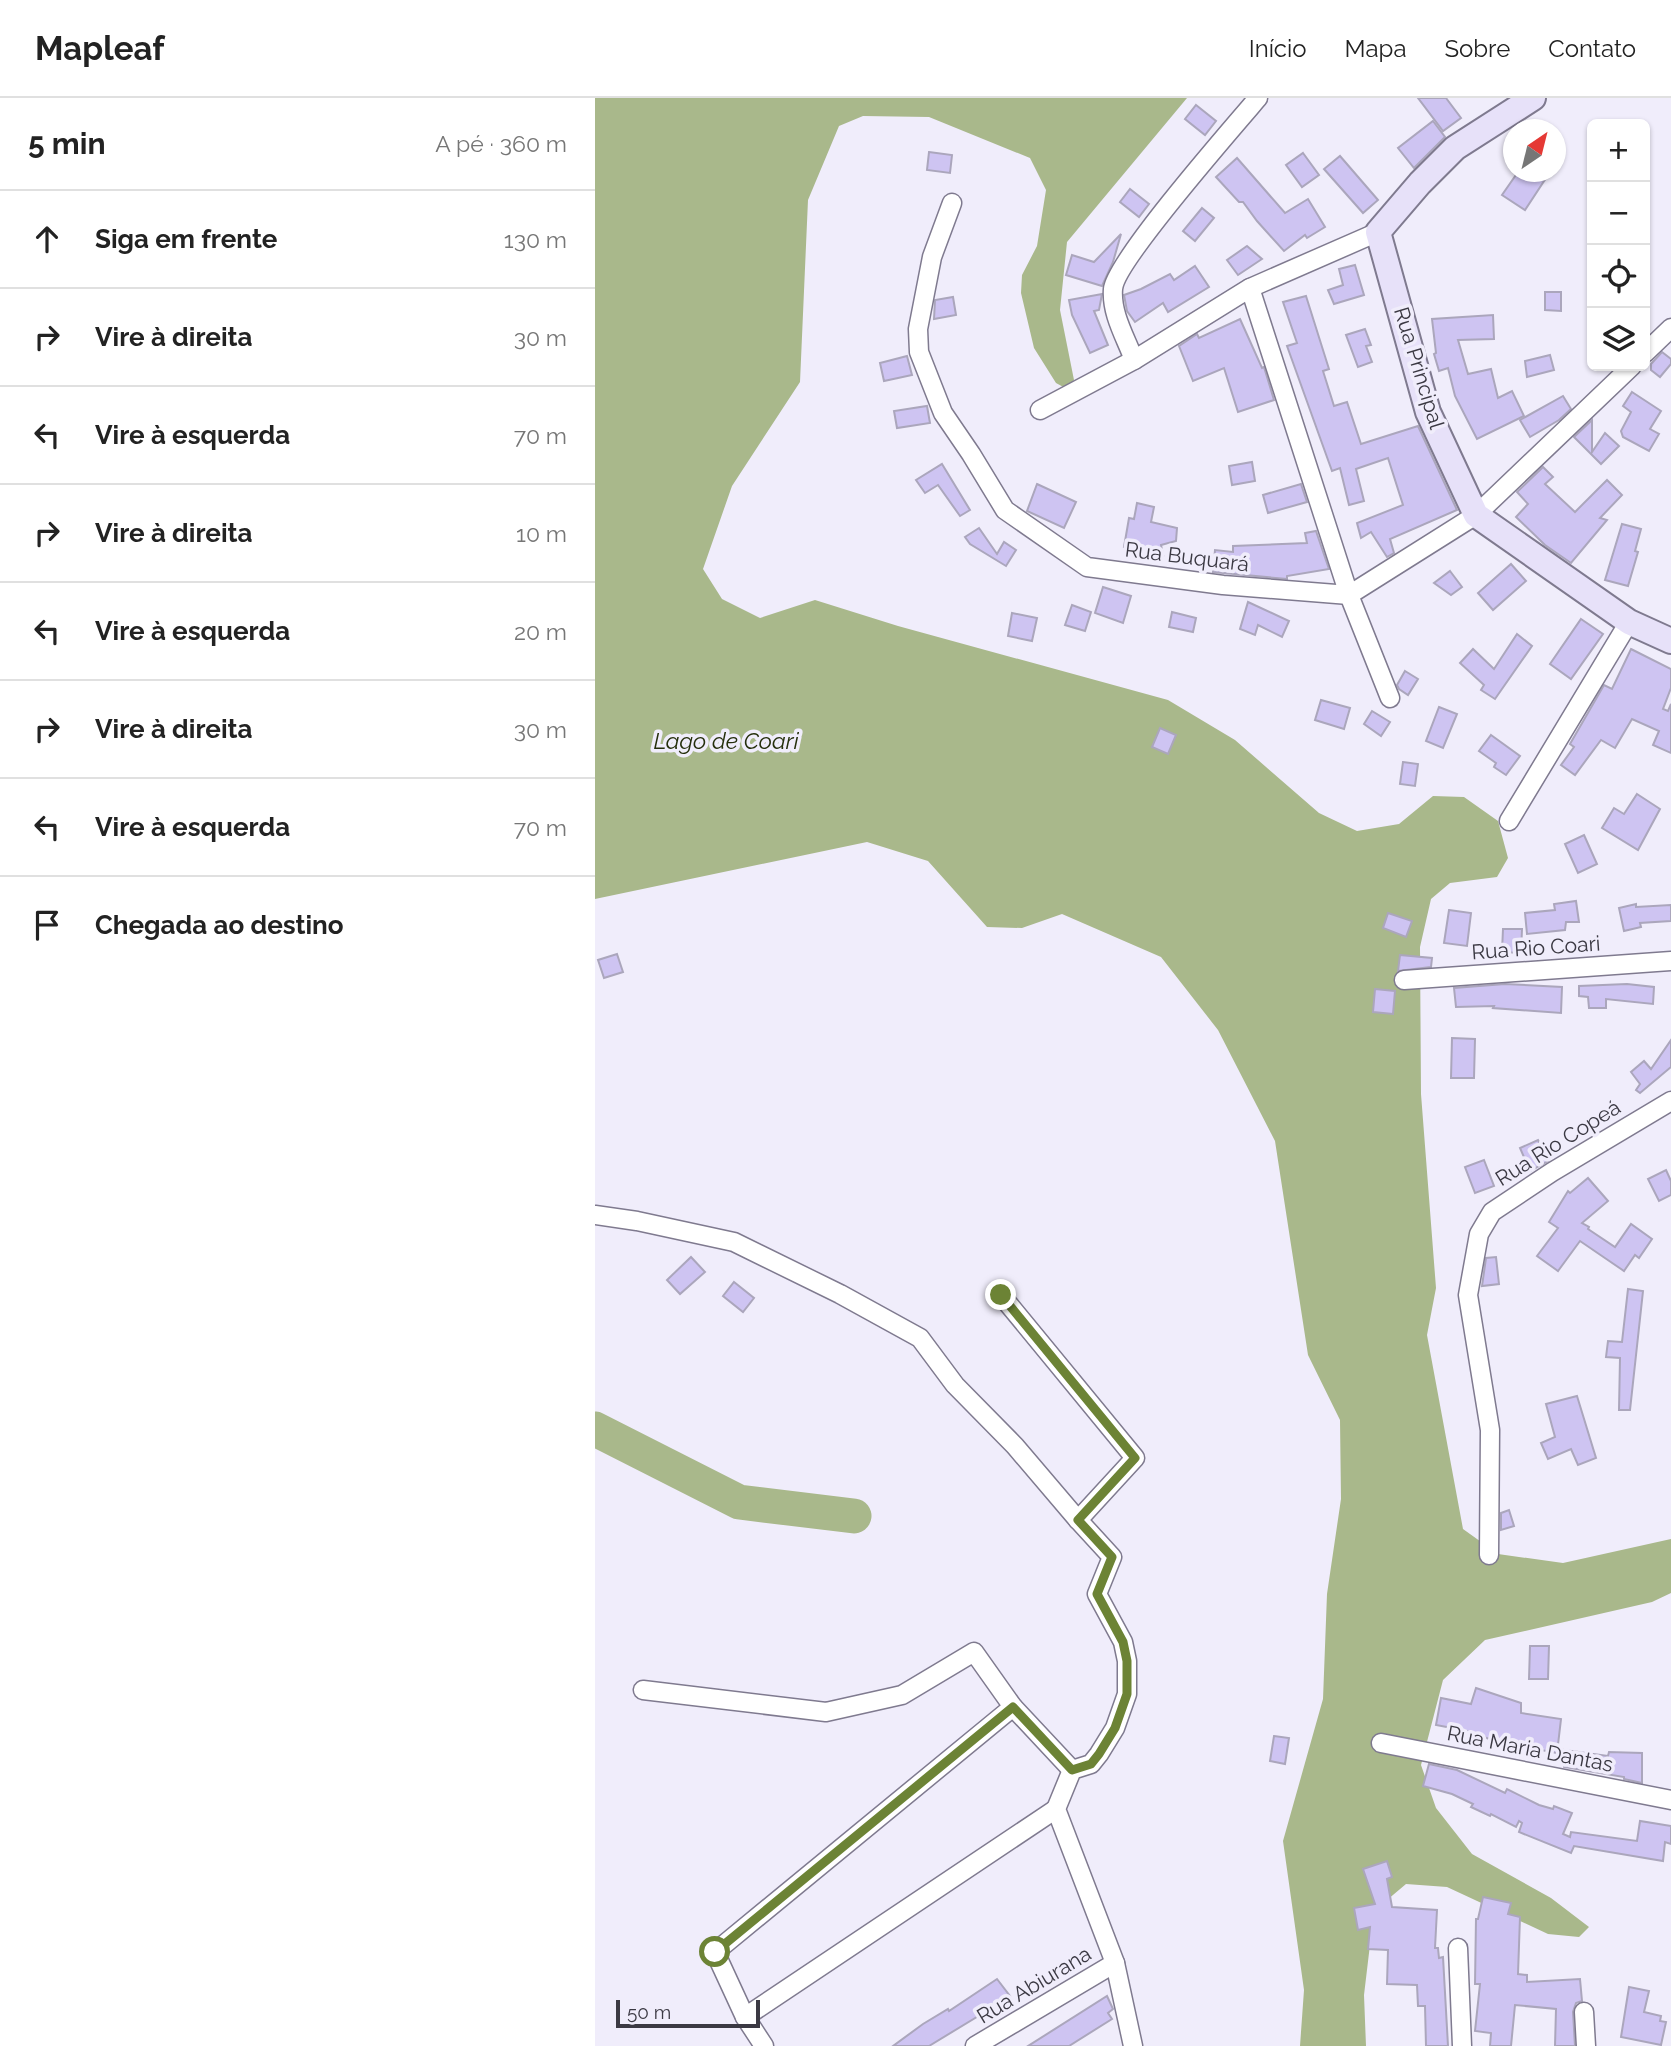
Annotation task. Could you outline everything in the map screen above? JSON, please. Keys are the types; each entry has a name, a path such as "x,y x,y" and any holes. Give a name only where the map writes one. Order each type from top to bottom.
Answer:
{"street":[{"path":"1134,360 1114,309 1113,287 1123,265 1258,98"},
{"path":"1040,410 1134,360 1250,288 1378,232 1420,183 1455,148 1533,98"},
{"name":"Rua Buquará","path":"952,203 932,257 918,329 919,352 943,413 1005,510 1087,567 1223,585 1349,595"},
{"name":"Rua Principal","path":"1378,232 1428,412 1476,515"},
{"path":"1250,288 1349,595 1390,698"},
{"path":"1650,348 1671,328"},
{"path":"1349,595 1476,515 1627,371"},
{"path":"1476,515 1629,622 1671,641"},
{"path":"1509,821 1629,622"},
{"name":"Rua Rio Coari","path":"1404,980 1671,961"},
{"name":"Rua Rio Copeá","path":"1489,1555 1490,1430 1468,1295 1479,1234 1492,1212 1552,1172 1671,1101"},
{"path":"595,1215 637,1221 734,1242 840,1294 920,1338 955,1385 1015,1446 1112,1557 1097,1594 1123,1642 1127,1661 1127,1694 1115,1728 1099,1754 1091,1764 1072,1770"},
{"path":"1001,1295 1135,1458 1078,1520"},
{"path":"643,1690 826,1712 902,1695 974,1651 1013,1707 1072,1770"},
{"path":"764,2046 745,2017 715,1952 1013,1707"},
{"name":"Rua Maria Dantas","path":"1381,1743 1671,1800"},
{"path":"745,2017 1056,1809 1072,1770"},
{"path":"1056,1809 1115,1963 1133,2046"},
{"path":"1458,1948 1462,2046"},
{"name":"Rua Abiurana","path":"975,2046 1115,1963"},
{"path":"1584,2012 1585,2046"}],"water":[{"name":"Lago de Coari","path":"595,98 1187,98 1067,242 1060,310 1074,380 1067,389 1056,383 1034,348 1021,293 1022,275 1037,246 1046,190 1030,158 929,117 863,116 839,126 808,200 800,382 732,486 703,569 722,599 760,618 815,600 898,626 1168,700 1235,740 1319,813 1357,831 1399,824 1433,796 1464,797 1498,821 1508,858 1497,877 1450,883 1431,899 1420,947 1421,1094 1436,1288 1427,1335 1463,1529 1498,1554 1563,1563 1671,1539 1671,1593 1652,1602 1485,1640 1443,1680 1421,1765 1436,1808 1472,1854 1551,1898 1589,1927 1579,1937 1548,1934 1447,1887 1406,1884 1374,1911 1364,1995 1366,2046 1300,2046 1304,1990 1283,1841 1323,1699 1327,1594 1341,1499 1340,1420 1308,1355 1275,1141 1218,1030 1161,957 1062,914 1022,928 987,927 928,861 867,842 595,899"}],"building":[{"path":"1418,98 1446,98 1461,118 1443,131"},
{"path":"1196,105 1216,121 1205,135 1185,119"},
{"path":"1433,121 1445,137 1414,168 1398,148"},
{"path":"929,152 952,155 950,173 927,170"},
{"path":"1303,153 1319,175 1302,187 1286,165"},
{"path":"1340,156 1378,200 1363,213 1324,169"},
{"path":"1237,158 1285,213 1308,199 1325,227 1307,238 1305,235 1284,251 1243,202 1239,202 1216,177"},
{"path":"1511,182 1543,182 1525,210 1502,195"},
{"path":"1130,189 1149,204 1139,217 1120,202"},
{"path":"1202,208 1214,218 1195,241 1183,231"},
{"path":"1121,234 1102,286 1066,275 1072,255 1094,262"},
{"path":"1247,246 1262,259 1238,275 1227,260"},
{"path":"1355,265 1364,295 1334,304 1328,290 1343,285 1339,269"},
{"path":"1195,266 1209,287 1168,312 1163,303 1135,322 1127,311 1124,295 1170,274 1174,280"},
{"path":"1545,292 1561,292 1561,311 1545,310"},
{"path":"1102,294 1099,310 1094,311 1108,345 1090,353 1072,315 1069,300"},
{"path":"1306,296 1329,369 1323,371 1334,406 1347,402 1361,444 1418,426 1457,510 1390,539 1394,553 1387,557 1371,532 1361,538 1357,523 1403,505 1388,458 1356,469 1364,501 1349,505 1340,468 1332,471 1287,346 1297,343 1283,302"},
{"path":"953,297 956,315 934,319 935,300"},
{"path":"1493,315 1494,339 1458,340 1468,374 1491,369 1498,398 1512,391 1524,416 1477,439 1455,396 1448,368 1439,371 1434,354 1432,319"},
{"path":"1240,319 1262,368 1264,367 1274,400 1238,412 1224,368 1193,381 1179,346 1197,334 1199,338"},
{"path":"1365,329 1371,345 1366,346 1372,362 1358,367 1346,335"},
{"path":"1662,352 1671,359 1671,364 1660,377 1651,370 1651,364"},
{"path":"1550,355 1554,370 1527,377 1525,361"},
{"path":"907,356 912,375 884,381 880,363"},
{"path":"1632,392 1661,411 1650,429 1659,434 1649,451 1623,437 1621,431 1631,412 1623,406"},
{"path":"1563,396 1571,409 1559,420 1530,437 1520,420"},
{"path":"927,406 930,423 897,428 894,411"},
{"path":"1592,420 1592,452 1605,433 1619,446 1601,464 1574,437"},
{"path":"1252,462 1255,481 1232,485 1229,466"},
{"path":"942,464 970,510 960,516 938,485 925,493 916,480"},
{"path":"1543,467 1553,477 1545,484 1575,512 1607,480 1622,495 1600,518 1607,520 1571,563 1545,545 1516,517 1528,504 1517,492"},
{"path":"1037,484 1076,502 1064,528 1027,511"},
{"path":"1301,484 1307,502 1268,513 1263,495"},
{"path":"1137,503 1154,507 1151,522 1177,528 1176,541 1161,545 1163,555 1124,547 1129,518 1134,519"},
{"path":"1622,524 1641,529 1635,551 1638,552 1628,586 1605,580"},
{"path":"979,528 997,554 1004,542 1016,550 1006,566 970,544 965,537"},
{"path":"1316,531 1329,569 1287,576 1287,579 1213,572 1215,550 1233,552 1233,546 1307,543 1305,533"},
{"path":"1511,564 1526,581 1493,610 1478,593"},
{"path":"1450,571 1462,587 1451,595 1434,583"},
{"path":"1103,587 1131,596 1123,623 1095,613"},
{"path":"1248,602 1289,621 1282,637 1258,625 1255,635 1240,629"},
{"path":"1072,605 1091,612 1085,631 1065,625"},
{"path":"1172,612 1196,618 1193,632 1169,627"},
{"path":"1012,613 1037,618 1032,641 1008,636"},
{"path":"1581,619 1603,634 1571,679 1550,664"},
{"path":"1517,634 1532,646 1495,699 1481,690 1484,685 1460,663 1473,649 1494,669"},
{"path":"1631,649 1671,669 1671,688 1663,709 1668,711 1671,704 1671,753 1653,745 1659,731 1632,719 1615,748 1601,740 1575,775 1561,765 1574,747 1570,744 1604,685 1612,689"},
{"path":"1405,671 1418,679 1408,695 1397,685"},
{"path":"1321,700 1350,708 1344,729 1315,720"},
{"path":"1439,707 1457,714 1443,748 1426,741"},
{"path":"1372,711 1390,722 1381,736 1364,724"},
{"path":"1160,728 1176,735 1168,754 1152,747"},
{"path":"1491,735 1520,756 1506,775 1494,767 1496,763 1479,751"},
{"path":"1403,762 1418,764 1415,786 1400,784"},
{"path":"1637,794 1660,809 1638,850 1602,828 1614,808 1624,814"},
{"path":"1584,835 1597,864 1578,873 1565,844"},
{"path":"1576,901 1579,922 1566,922 1565,930 1527,934 1525,913 1555,910 1554,904"},
{"path":"1636,904 1636,907 1671,905 1671,921 1640,923 1641,927 1624,931 1619,908"},
{"path":"1449,910 1471,913 1467,946 1444,943"},
{"path":"1388,913 1412,921 1406,937 1383,928"},
{"path":"1503,929 1522,929 1521,953 1502,952"},
{"path":"617,954 623,972 604,978 598,960"},
{"path":"1400,955 1432,958 1431,967 1398,971"},
{"path":"1505,984 1562,987 1561,1013 1493,1008 1494,1006 1456,1007 1454,988"},
{"path":"1627,984 1654,987 1653,1004 1606,999 1606,1008 1589,1008 1588,997 1579,996 1579,986"},
{"path":"1375,989 1395,991 1393,1014 1373,1012"},
{"path":"1452,1038 1475,1039 1474,1078 1451,1078"},
{"path":"1671,1040 1671,1067 1640,1093 1636,1090 1640,1084 1631,1072 1644,1061 1651,1069"},
{"path":"1538,1140 1548,1161 1530,1171 1520,1148"},
{"path":"1484,1160 1494,1186 1475,1193 1465,1167"},
{"path":"1666,1170 1671,1181 1671,1195 1659,1201 1648,1179"},
{"path":"1588,1178 1608,1201 1582,1223 1589,1227 1588,1229 1615,1247 1631,1224 1652,1239 1639,1258 1635,1255 1624,1271 1580,1241 1558,1271 1537,1256 1558,1228 1549,1222 1568,1191 1570,1193"},
{"path":"691,1257 705,1272 680,1294 667,1280"},
{"path":"1496,1257 1499,1284 1482,1286 1486,1258"},
{"path":"734,1282 754,1298 743,1312 723,1296"},
{"path":"1628,1289 1643,1291 1630,1410 1619,1410 1620,1358 1606,1357 1608,1341 1622,1342"},
{"path":"1577,1396 1596,1458 1578,1465 1571,1449 1548,1459 1541,1443 1555,1437 1546,1404"},
{"path":"1509,1510 1514,1526 1501,1530 1501,1513"},
{"path":"1530,1646 1549,1646 1548,1679 1529,1679"},
{"path":"1476,1688 1521,1703 1521,1713 1561,1719 1557,1753 1498,1742 1452,1726 1436,1725 1441,1698 1471,1704"},
{"path":"1274,1736 1289,1738 1285,1764 1270,1761"},
{"path":"1564,1750 1608,1756 1609,1752 1642,1753 1642,1783 1624,1777 1564,1767"},
{"path":"1429,1764 1457,1770 1505,1793 1507,1789 1539,1805 1553,1809 1554,1806 1572,1813 1563,1834 1570,1837 1571,1832 1637,1841 1640,1821 1671,1826 1671,1844 1665,1842 1663,1861 1574,1846 1571,1853 1519,1832 1522,1823 1519,1821 1516,1827 1471,1807 1473,1804 1452,1794 1423,1786"},
{"path":"1387,1861 1392,1877 1387,1879 1392,1907 1437,1910 1435,1948 1438,1948 1439,1958 1443,1957 1448,2046 1426,2046 1425,2006 1418,2006 1417,1985 1387,1984 1388,1950 1368,1949 1370,1927 1358,1930 1354,1908 1375,1904 1363,1869"},
{"path":"1483,1897 1511,1903 1508,1914 1520,1917 1518,1974 1527,1975 1527,1982 1580,1979 1582,2001 1576,2003 1573,2012 1575,2046 1555,2046 1556,2009 1515,2005 1511,2046 1490,2046 1491,2033 1475,2031 1480,1984 1475,1984 1476,1919"},
{"path":"997,1979 1010,1996 990,2009 929,2046 893,2046 923,2024 948,2009 949,2011"},
{"path":"1629,1987 1649,1991 1644,2012 1661,2016 1660,2021 1666,2022 1661,2045 1621,2037"},
{"path":"1107,1996 1113,2009 1108,2013 1112,2019 1069,2046 1028,2046"}],"waterway":[{"path":"595,1429 739,1502 854,1516"}],"route":[{"path":"715,1952 1013,1707 1072,1770 1091,1764 1115,1728 1127,1694 1127,1661 1116,1625 1097,1594 1112,1557 1078,1520 1135,1458 1001,1295"}]}
